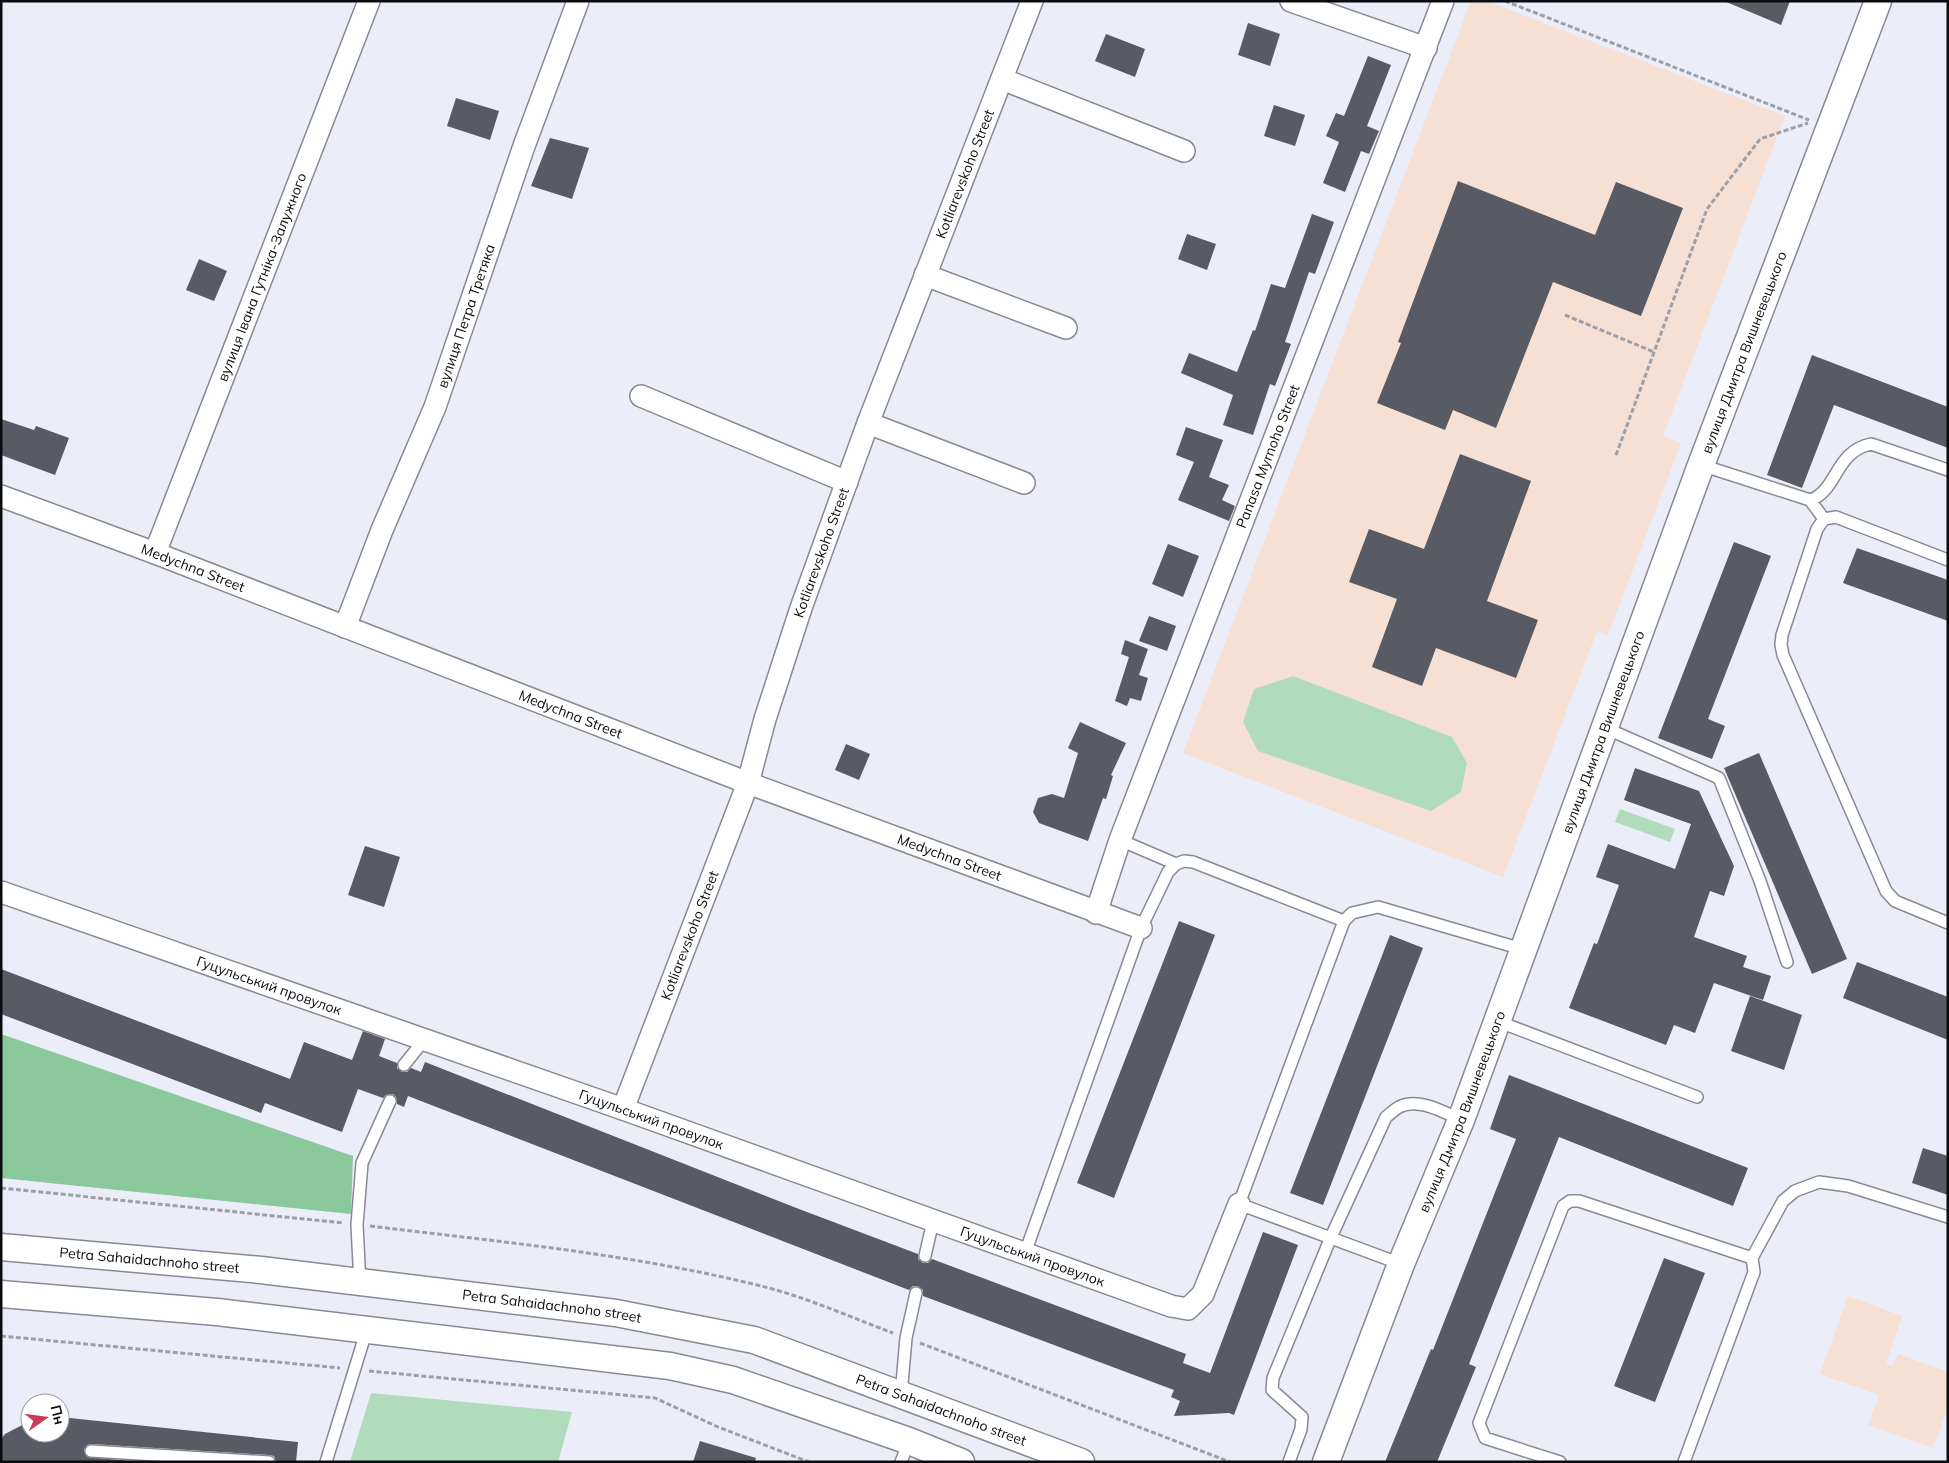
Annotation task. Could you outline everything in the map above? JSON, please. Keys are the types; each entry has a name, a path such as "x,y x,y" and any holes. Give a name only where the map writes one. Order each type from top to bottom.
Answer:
{"street":[{"name":"вулиця Івана Гутніка-Залужного","path":"155,553 369,1"},
{"name":"вулиця Петра Третяка","path":"345,627 382,530 435,407 524,146 578,1"},
{"name":"Kotliarevskoho Street","path":"623,1109 748,783 765,719 801,608 868,423 1032,1"},
{"path":"1292,1 1426,48"},
{"name":"Panasa Myrnoho Street","path":"1096,913 1120,840 1443,1"},
{"name":"вулиця Дмитра Вишневецького","path":"1326,1462 1402,1264 1461,1120 1700,465 1878,1"},
{"path":"1002,79 1184,151"},
{"path":"925,275 1066,328"},
{"path":"641,396 847,482"},
{"path":"868,423 1024,483"},
{"name":"Medychna Street","path":"1,496 155,553 748,783 1096,913 1141,928"},
{"name":"Гуцульський провулок","path":"1,892 623,1109 1171,1306 1188,1309 1203,1294 1240,1204"},
{"name":"Petra Sahaidachnoho street","path":"1,1247 261,1270 360,1284 616,1313 754,1340 1081,1462"},
{"path":"1,1294 217,1312 670,1366 733,1380 905,1451 961,1462"}],"lane":[{"path":"1810,500 1821,494 1852,451 1861,446 1871,444 1948,470"},
{"path":"1700,465 1810,500 1824,519"},
{"path":"1948,560 1836,517 1824,519 1817,529 1781,640 1782,650 1886,891 1895,902 1948,923"},
{"path":"1603,727 1719,778 1760,880 1788,962"},
{"path":"1120,840 1176,864"},
{"path":"1025,1253 1141,928 1168,872 1176,864 1184,861 1193,862 1344,921"},
{"path":"1402,1264 1240,1204 1344,921 1352,913 1378,907 1522,949"},
{"path":"1496,1021 1697,1097"},
{"path":"404,1065 425,1039"},
{"path":"360,1284 357,1225 362,1163 390,1101"},
{"path":"1289,1462 1302,1429 1302,1417 1277,1396 1272,1390 1272,1383 1331,1237 1386,1117 1400,1106 1410,1105 1434,1108 1461,1120"},
{"path":"1684,1462 1754,1272 1752,1258 1783,1201 1795,1191 1820,1182 1848,1186 1948,1217"},
{"path":"1560,1462 1485,1438 1479,1423 1563,1206 1570,1201 1579,1202 1752,1258"},
{"path":"925,1256 933,1221"},
{"path":"901,1395 906,1338 916,1293"},
{"path":"326,1462 367,1329"},
{"path":"91,1451 269,1462"}],"path":[{"path":"1505,1 1814,122 1760,139 1707,209 1616,455"},
{"path":"1565,315 1654,352"},
{"path":"1,1188 357,1225 679,1266 782,1292 1230,1462"},
{"path":"1,1336 655,1398 718,1427 809,1462"}],"shaded area":[{"path":"1471,1 1487,1 1785,116 1663,436 1681,443 1608,635 1597,631 1503,877 1183,753"},
{"path":"1848,1296 1902,1316 1886,1364 1893,1366 1898,1354 1948,1372 1948,1408 1933,1448 1868,1425 1879,1395 1820,1374"}],"green space":[{"path":"1293,676 1452,737 1467,763 1461,792 1431,811 1258,751 1243,722 1254,689"},
{"path":"1620,809 1675,829 1670,842 1615,822"},
{"path":"1,1034 353,1156 351,1214 1,1178"},
{"path":"371,1393 572,1412 558,1462 350,1462"}],"building":[{"path":"1724,1 1790,1 1781,25"},
{"path":"1248,23 1280,34 1270,66 1238,55"},
{"path":"1106,34 1145,49 1135,77 1095,61"},
{"path":"1368,56 1391,65 1367,126 1379,131 1369,154 1361,151 1345,192 1323,183 1339,142 1326,136 1336,113 1344,116"},
{"path":"456,98 499,111 490,140 447,126"},
{"path":"1274,105 1305,115 1295,146 1264,136"},
{"path":"550,138 589,148 572,199 531,186"},
{"path":"1458,181 1595,235 1616,182 1683,208 1641,316 1553,282 1496,428 1453,410 1445,430 1377,403 1401,343 1398,342"},
{"path":"1312,214 1334,222 1315,274 1309,272 1285,342 1291,344 1275,386 1270,384 1253,435 1223,425 1233,395 1181,373 1189,353 1237,372 1253,330 1255,331 1271,284 1285,288"},
{"path":"1187,234 1216,244 1207,270 1178,259"},
{"path":"199,259 227,271 214,301 186,290"},
{"path":"1812,355 1948,407 1948,448 1834,405 1802,488 1767,475"},
{"path":"1,419 34,430 36,426 69,438 55,475 1,455"},
{"path":"1186,427 1223,440 1209,477 1229,485 1222,500 1235,506 1229,521 1178,500 1194,462 1176,455"},
{"path":"1460,454 1531,481 1487,601 1538,620 1516,678 1436,648 1422,686 1372,667 1397,599 1349,582 1369,529 1424,549"},
{"path":"1734,542 1771,556 1708,719 1725,726 1712,759 1658,738"},
{"path":"1168,544 1199,556 1183,597 1152,584"},
{"path":"1857,548 1948,580 1948,621 1843,583"},
{"path":"1149,616 1176,626 1167,651 1139,641"},
{"path":"1125,640 1148,649 1139,675 1148,678 1141,701 1130,698 1127,706 1115,701 1129,657 1121,654"},
{"path":"1080,722 1126,743 1111,775 1113,776 1106,799 1103,798 1088,841 1039,823 1033,812 1038,798 1052,794 1064,798 1078,753 1068,748"},
{"path":"846,744 870,754 859,780 835,770"},
{"path":"1759,753 1847,959 1812,974 1724,768"},
{"path":"1635,768 1699,791 1734,866 1724,896 1710,891 1694,937 1747,956 1743,967 1771,976 1763,1000 1714,983 1695,1033 1674,1025 1666,1045 1569,1008 1594,943 1597,944 1619,885 1596,877 1608,844 1675,869 1691,824 1624,800"},
{"path":"365,846 400,857 384,907 348,895"},
{"path":"1179,921 1215,935 1114,1198 1077,1183"},
{"path":"1390,935 1423,948 1323,1205 1290,1193"},
{"path":"1857,962 1948,997 1948,1040 1843,998"},
{"path":"1,969 290,1079 304,1042 352,1060 363,1031 385,1039 379,1056 397,1063 397,1068 402,1072 407,1072 411,1068 421,1072 425,1062 918,1254 918,1259 923,1263 928,1263 932,1259 1186,1354 1183,1363 1210,1373 1263,1232 1298,1245 1234,1415 1229,1413 1174,1416 1180,1401 1171,1397 1174,1390 923,1296 923,1290 918,1286 913,1286 909,1290 408,1096 404,1107 397,1104 396,1097 393,1094 386,1095 383,1098 358,1089 342,1132 265,1103 261,1113 1,1014"},
{"path":"1750,996 1802,1015 1784,1070 1731,1051"},
{"path":"1509,1075 1748,1168 1733,1206 1559,1137 1469,1364 1476,1367 1437,1462 1385,1462 1431,1349 1433,1350 1516,1139 1490,1129"},
{"path":"1923,1148 1948,1156 1948,1195 1912,1183"},
{"path":"1664,1258 1705,1273 1655,1402 1614,1386"},
{"path":"70,1418 298,1442 296,1462 276,1462 274,1456 269,1455 91,1444 87,1445 84,1450 87,1457 143,1462 1,1462 1,1439 5,1434 20,1426 20,1443 70,1443"},
{"path":"700,1441 756,1458 755,1462 693,1462"}]}
